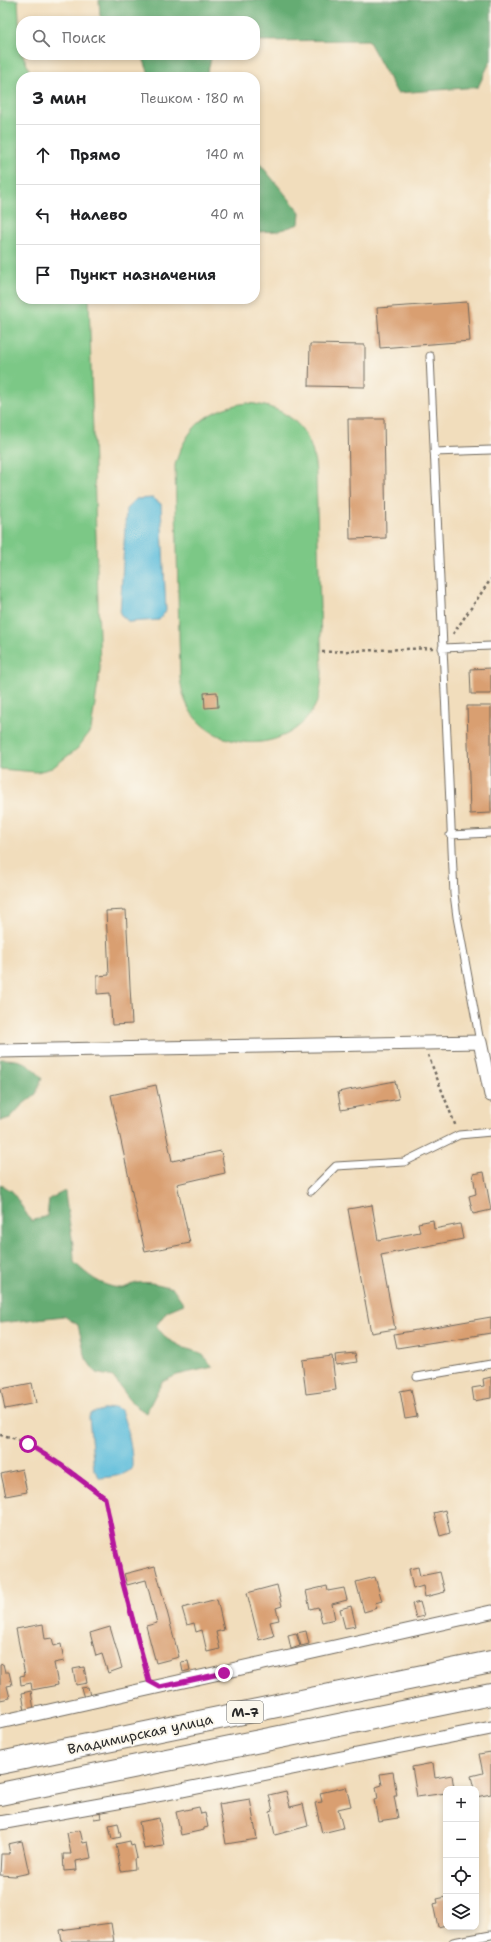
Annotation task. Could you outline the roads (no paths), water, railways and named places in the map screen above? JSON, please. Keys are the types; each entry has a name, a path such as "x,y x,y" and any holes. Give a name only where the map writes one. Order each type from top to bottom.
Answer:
{"highway":[{"name":"Владимирская улица","path":"0,1763 491,1662"},
{"name":"М-7","path":"0,1794 491,1694"}],"street":[{"path":"0,1050 480,1042 491,1095"},
{"path":"0,1722 491,1612"},
{"path":"0,1823 162,1794 491,1728"}],"lane":[{"path":"430,356 450,835 457,917 480,1042"},
{"path":"434,452 491,450"},
{"path":"442,648 491,646"},
{"path":"450,835 491,833"},
{"path":"311,1192 336,1166 404,1162 459,1135 491,1132"},
{"path":"417,1377 491,1364"},
{"path":"453,1942 491,1935"}],"water":[{"path":"153,498 161,504 166,611 159,620 129,622 120,614 126,509 136,499"},
{"path":"114,1407 121,1410 131,1446 132,1468 126,1473 113,1477 100,1478 94,1470 89,1417 92,1413"}]}
